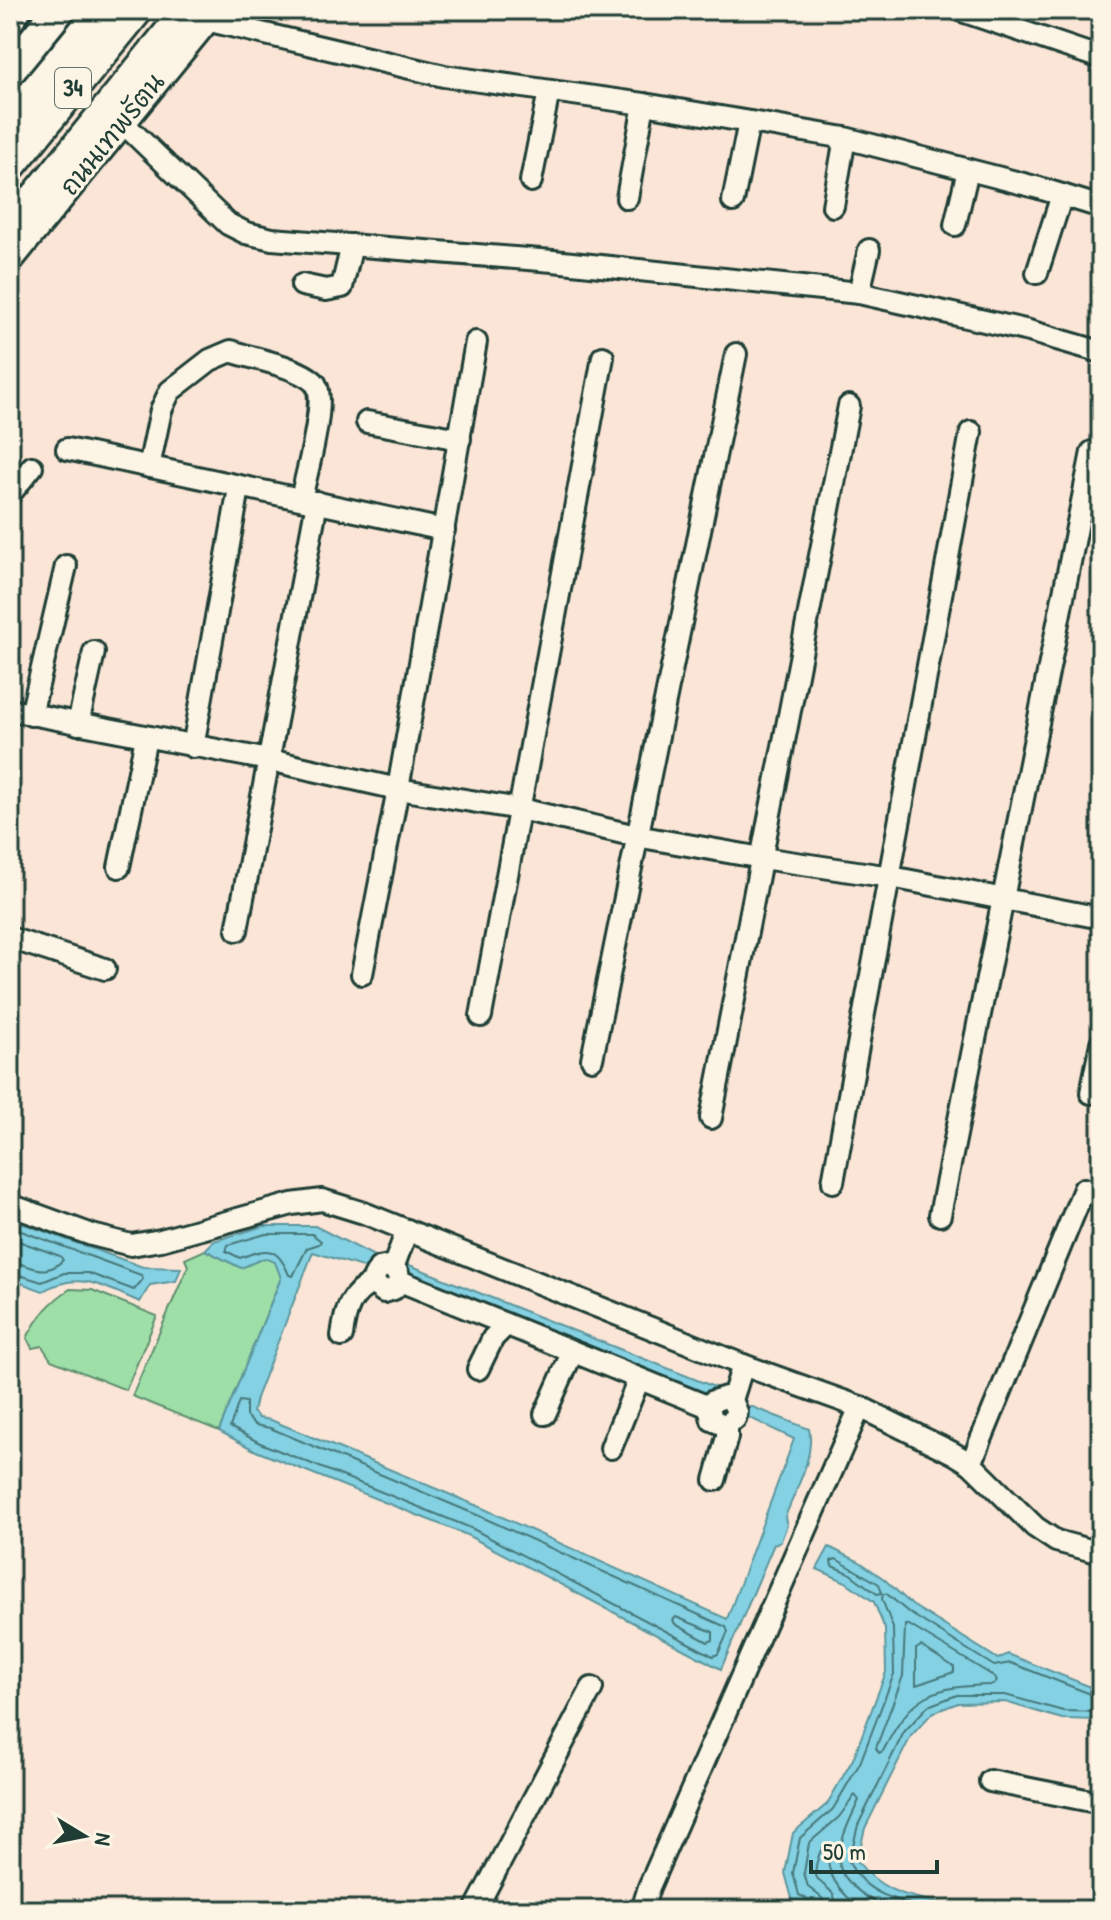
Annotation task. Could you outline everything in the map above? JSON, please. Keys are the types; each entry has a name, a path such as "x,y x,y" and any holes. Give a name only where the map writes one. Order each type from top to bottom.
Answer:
{"highway":[{"path":"10,17 15,10"},
{"path":"10,45 38,10"},
{"path":"10,70 59,10"},
{"path":"10,122 102,10"},
{"name":"34","path":"10,166 137,10"},
{"path":"10,229 203,13"}],"main road":[{"name":"ถนนเทพรัตน","path":"10,259 122,122 203,13"}],"street":[{"path":"959,10 1101,58"},
{"path":"203,13 444,76 644,104 845,138 1101,207"},
{"path":"531,181 549,91"},
{"path":"627,198 644,104"},
{"path":"122,122 228,224 246,233 272,239 553,261 859,293 1029,331 1101,352"},
{"path":"733,201 749,122"},
{"path":"833,206 845,138"},
{"path":"955,225 968,170"},
{"path":"1037,273 1062,195"},
{"path":"302,285 326,290 342,287 352,245"},
{"path":"859,293 869,250"},
{"path":"362,974 398,789 476,342"},
{"path":"149,467 161,410 170,391 210,360 231,351 301,374 315,382 318,388 309,501 269,760 237,930"},
{"path":"592,1059 736,354"},
{"path":"481,1016 603,357"},
{"path":"711,1118 849,406"},
{"path":"367,422 460,439"},
{"path":"833,1182 971,432"},
{"path":"67,449 444,530"},
{"path":"940,1215 1092,452"},
{"path":"10,494 32,467"},
{"path":"193,747 239,488"},
{"path":"66,566 17,716 78,724 269,760 398,789 520,809 636,836 891,877 1101,918"},
{"path":"78,724 94,652"},
{"path":"119,867 146,738"},
{"path":"10,938 105,969"},
{"path":"1091,1093 1101,1043"},
{"path":"971,1464 1084,1189"},
{"path":"10,1205 92,1235 131,1245 161,1240 292,1204 322,1200 364,1213 743,1365 860,1407 971,1464 1046,1534 1066,1545 1101,1553"},
{"path":"342,1336 344,1318 356,1292 374,1282 380,1290 390,1292 407,1230"},
{"path":"397,1274 506,1325 709,1407"},
{"path":"478,1369 493,1338 506,1325"},
{"path":"545,1414 572,1353"},
{"path":"709,1407 712,1420 717,1424 727,1424 735,1419 737,1412 732,1400 743,1365"},
{"path":"611,1448 639,1379"},
{"path":"709,1407 719,1398 732,1400"},
{"path":"642,1910 649,1887 860,1407"},
{"path":"715,1480 727,1437 727,1424"},
{"path":"475,1910 592,1688"},
{"path":"990,1781 1101,1803"}],"green space":[{"path":"205,1250 241,1268 264,1258 276,1262 281,1278 219,1431 132,1396 188,1266 185,1259"},
{"path":"70,1289 92,1290 157,1316 126,1390 51,1360 42,1346 32,1348 27,1338 36,1323 51,1304"}],"water":[{"path":"10,1219 143,1267 181,1268 176,1281 150,1285 140,1302 103,1286 80,1281 56,1285 43,1291 10,1279"},
{"path":"264,1226 315,1226 382,1260 365,1268 313,1252 256,1398 253,1412 259,1418 271,1420 480,1507 727,1619 794,1439 746,1416 750,1406 809,1429 807,1462 785,1517 787,1525 781,1541 774,1544 721,1669 467,1535 256,1451 219,1431 281,1278 275,1262 264,1258 241,1268 205,1250 214,1241"},
{"path":"407,1264 717,1388 719,1394 713,1400 404,1277"},
{"path":"829,1547 860,1562 912,1605 998,1659 1008,1654 1101,1691 1101,1720 1062,1719 1005,1702 958,1703 932,1713 911,1736 865,1828 857,1861 892,1890 961,1910 816,1910 793,1902 785,1873 793,1833 827,1804 853,1759 886,1672 885,1629 874,1602 846,1582 817,1569"}]}
